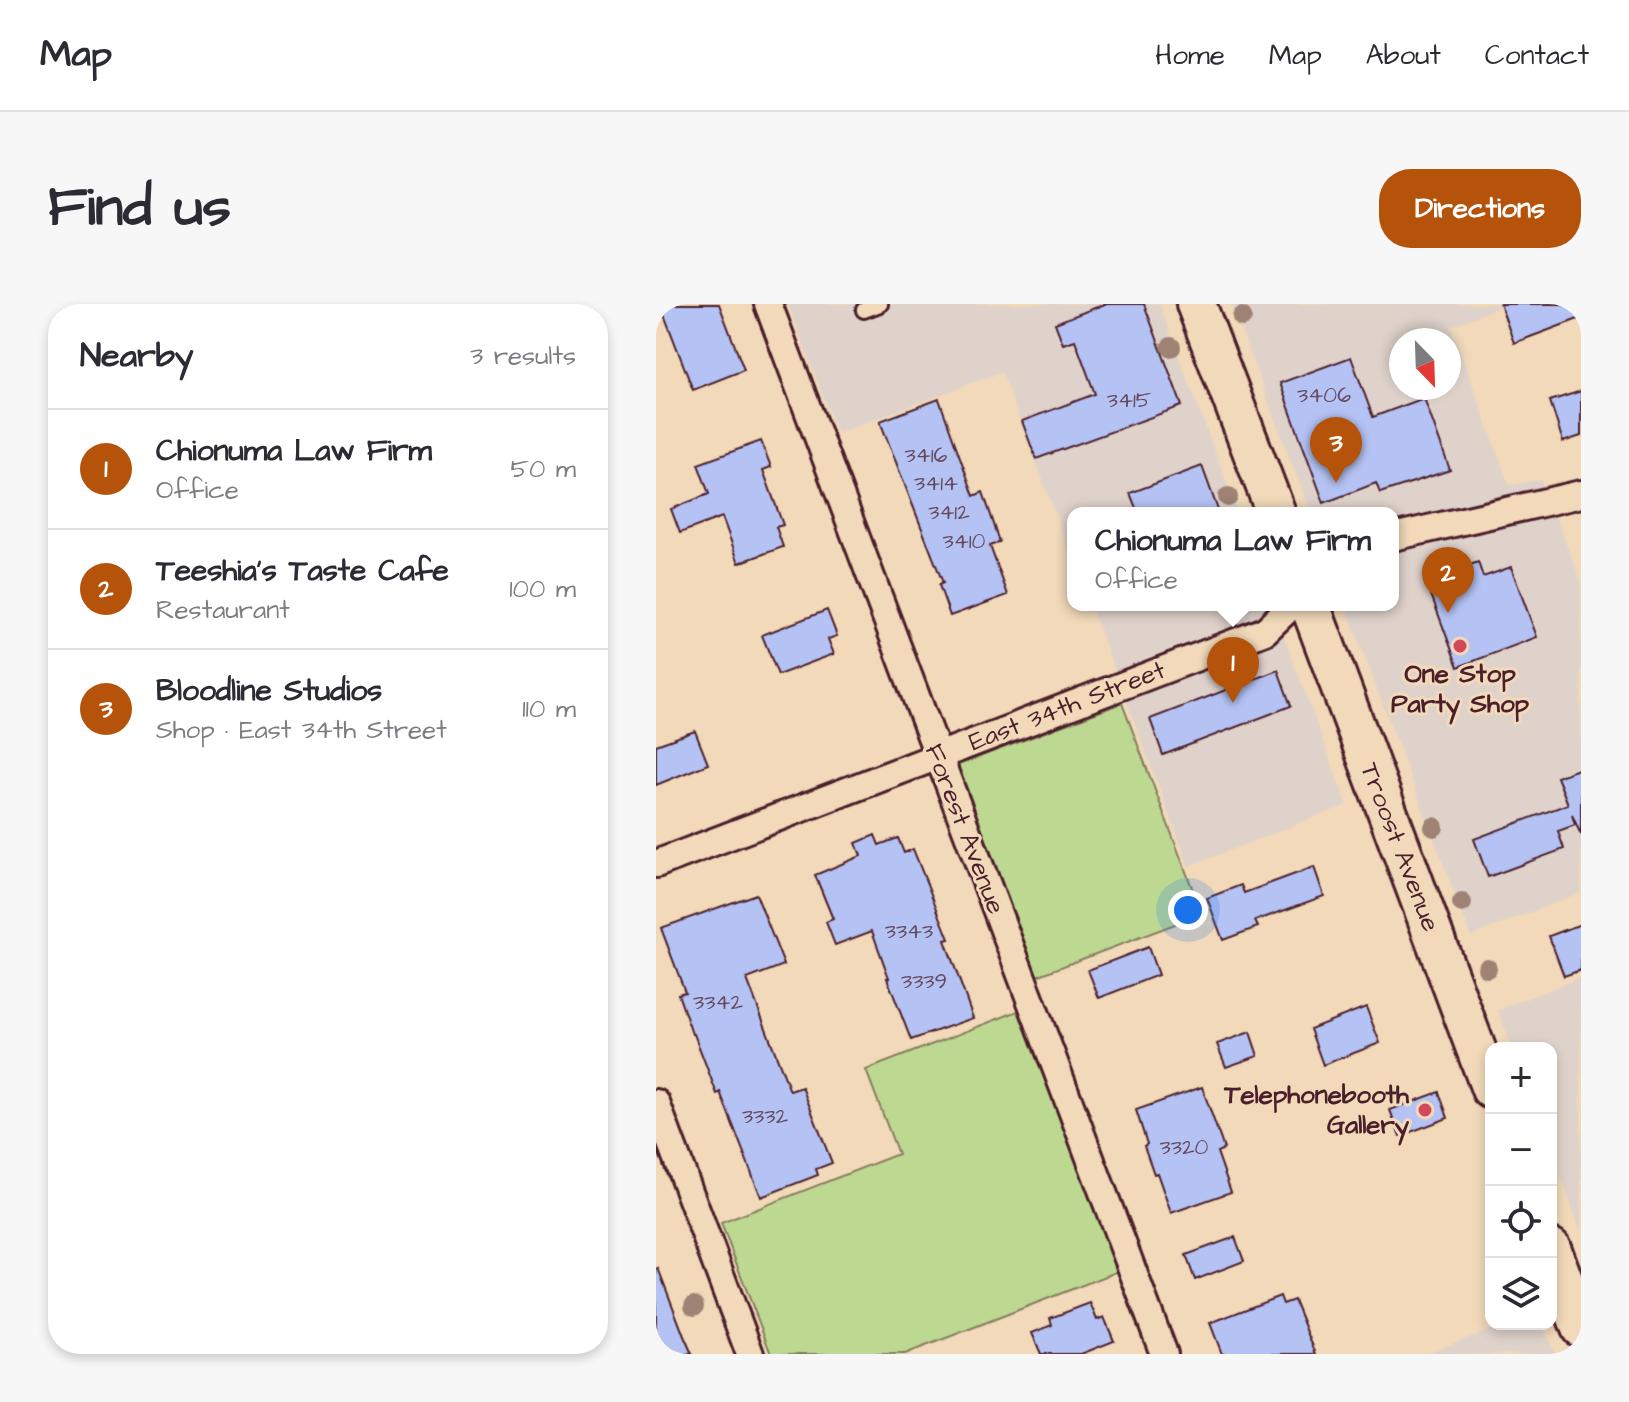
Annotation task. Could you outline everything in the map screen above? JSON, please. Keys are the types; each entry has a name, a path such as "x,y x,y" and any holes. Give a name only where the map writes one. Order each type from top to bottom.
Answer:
{"main road":[{"path":"1196,304 1278,507"},
{"name":"Troost Avenue","path":"1312,611 1485,1073"},
{"path":"1555,1258 1581,1328"}],"street":[{"name":"Forest Avenue","path":"768,304 1164,1354"},
{"path":"1399,536 1581,494"},
{"name":"East 34th Street","path":"656,864 1265,631 1286,611"},
{"path":"656,1103 750,1354"}],"lane":[{"path":"864,310 880,304"}],"shaded area":[{"path":"788,304 1159,304 1236,507 1067,507 1067,544 1002,372 837,433"},
{"path":"1231,304 1507,304 1452,328 1389,328 1389,400 1461,400 1461,353 1509,485 1541,480 1581,582 1581,892 1471,936 1347,611 1399,611 1399,507 1309,507"},
{"path":"1092,611 1274,611 1347,805 1189,866"},
{"path":"1581,977 1581,1231 1557,1167 1557,1042 1510,1042 1498,1010"},
{"path":"1490,1330 1545,1330 1555,1354 1425,1354"}],"green space":[{"path":"1122,703 1202,914 1037,976 958,765"},
{"path":"1018,1011 1119,1271 905,1354 771,1354 721,1223 898,1154 866,1070"}],"building":[{"path":"660,304 719,304 744,370 693,390"},
{"path":"1105,304 1144,304 1182,406 1036,459 1022,421 1095,394 1075,340 1063,344 1055,323"},
{"path":"1500,304 1581,304 1581,318 1514,343"},
{"path":"1351,357 1373,417 1425,400 1450,470 1380,493 1376,483 1324,503 1280,383"},
{"path":"1581,391 1581,436 1563,442 1550,401"},
{"path":"939,399 974,496 983,492 1000,542 990,546 1008,595 950,616 939,585 943,583 880,421"},
{"path":"761,441 771,467 763,470 783,525 776,527 783,547 739,563 722,517 680,533 671,509 709,494 698,464"},
{"path":"1202,466 1217,507 1136,507 1130,493"},
{"path":"1478,562 1483,577 1511,567 1537,637 1458,667 1426,581"},
{"path":"827,610 837,636 828,639 834,654 778,675 762,635"},
{"path":"1278,670 1291,706 1163,755 1150,719"},
{"path":"695,731 708,764 656,785 656,745"},
{"path":"1581,768 1581,835 1572,815 1575,825 1558,831 1564,849 1488,877 1474,839 1568,804 1557,777"},
{"path":"875,835 879,845 898,838 904,853 913,849 949,939 945,940 973,1018 911,1040 872,931 835,945 826,922 833,919 815,875 861,856 856,843"},
{"path":"1314,867 1324,896 1255,921 1258,927 1223,940 1207,898 1241,885 1244,893"},
{"path":"756,894 784,965 747,979 790,1091 802,1087 832,1163 816,1169 818,1175 761,1197 720,1092 717,1094 692,1034 678,994 685,992 661,928"},
{"path":"1581,924 1581,970 1564,976 1549,936"},
{"path":"1148,947 1158,975 1099,998 1088,970"},
{"path":"1366,1007 1380,1043 1323,1065 1310,1029"},
{"path":"1250,1032 1258,1056 1226,1067 1217,1044"},
{"path":"1202,1087 1224,1149 1217,1152 1231,1192 1171,1213 1144,1146 1147,1144 1136,1110"},
{"path":"1439,1092 1448,1118 1400,1136 1390,1110"},
{"path":"1235,1237 1244,1261 1195,1280 1186,1255"},
{"path":"658,1268 684,1336 692,1354 656,1354"},
{"path":"1280,1296 1283,1304 1294,1300 1316,1354 1222,1354 1210,1323"},
{"path":"1090,1303 1097,1320 1104,1317 1114,1341 1081,1354 1041,1354 1032,1333 1052,1325 1050,1318"}],"place":[{"name":"Bloodline Studios","path":"1336,483"},
{"name":"Teeshia's Taste Cafe","path":"1448,613"},
{"name":"One Stop Party Shop","path":"1460,646"},
{"name":"Chionuma Law Firm","path":"1233,703"},
{"name":"Telephonebooth Gallery","path":"1425,1110"}]}
